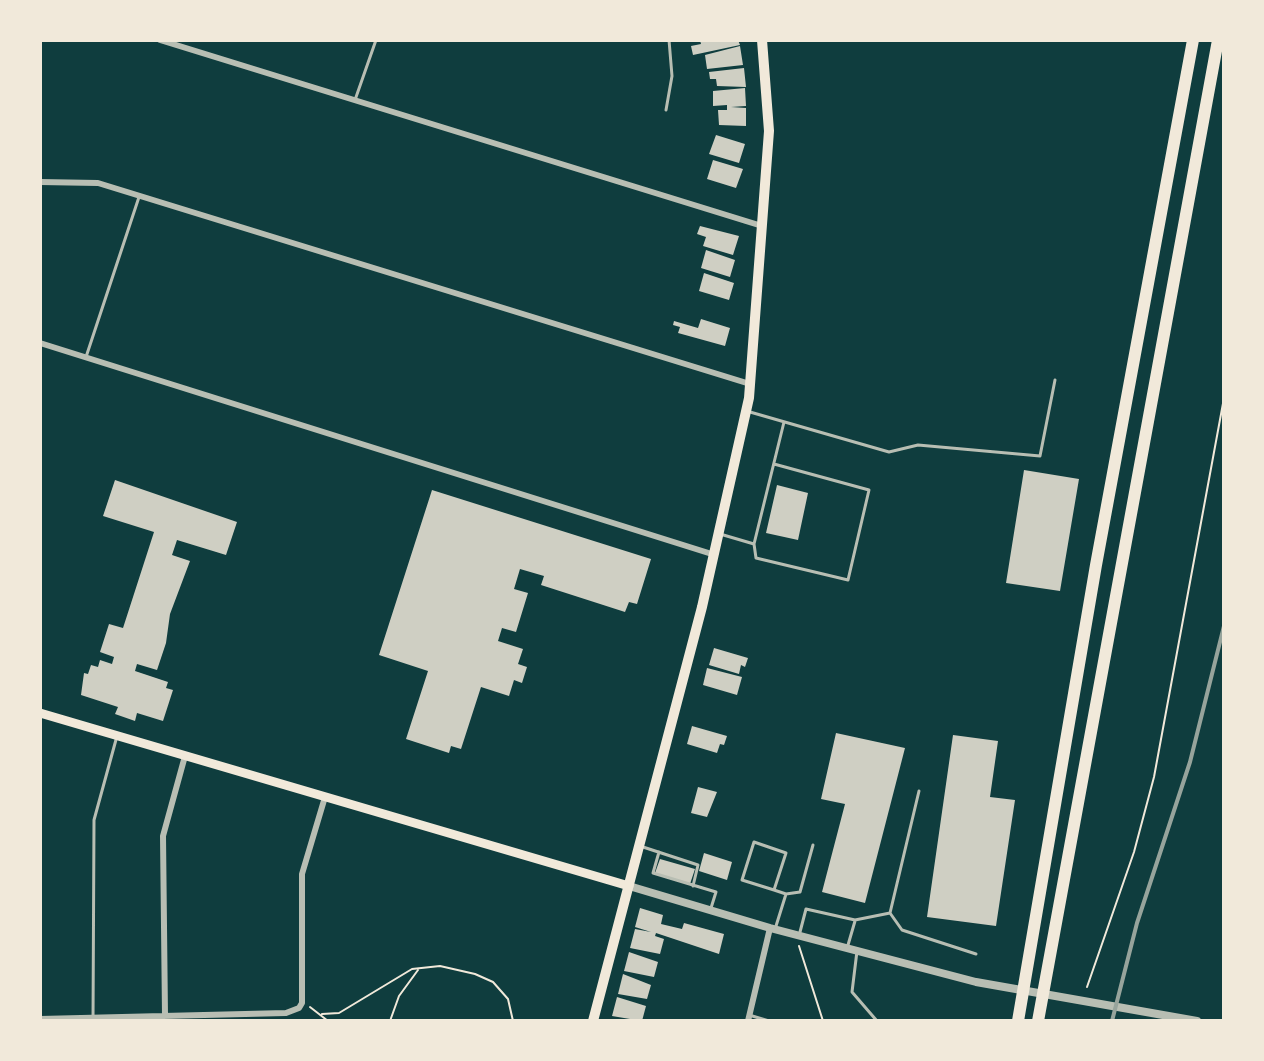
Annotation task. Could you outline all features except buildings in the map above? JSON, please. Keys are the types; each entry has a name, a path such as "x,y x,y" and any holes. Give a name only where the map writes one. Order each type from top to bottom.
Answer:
{"highway":[{"path":"1018,1021 1094,579 1193,40"},
{"path":"1038,1021 1218,40"}],"main road":[{"path":"593,1021 715,555 747,411 769,131 762,40"},
{"path":"40,713 629,886"}],"street":[{"path":"160,40 762,226"},
{"path":"40,182 98,183 750,384"},
{"path":"40,343 715,555"},
{"path":"165,1016 163,836 185,756"},
{"path":"40,1019 155,1020 165,1016 286,1013 300,1005 302,874 325,797"},
{"path":"629,886 772,929 976,982 1197,1021"},
{"path":"748,1018 772,929"}],"lane":[{"path":"355,100 376,40"},
{"path":"666,110 672,76 669,40"},
{"path":"86,357 139,195"},
{"path":"747,411 889,452 918,445 1040,456 1055,380"},
{"path":"774,464 869,490 848,580 756,558 754,544 784,422"},
{"path":"720,534 754,544"},
{"path":"93,1020 94,820 100,789 118,736"},
{"path":"919,791 890,913 902,930 976,954"},
{"path":"774,890 786,853 754,842 742,880 786,894 800,892 813,845"},
{"path":"639,846 698,865 693,886"},
{"path":"659,852 653,873 657,877 716,892 711,911"},
{"path":"772,929 786,894"},
{"path":"798,935 806,909 855,920 890,913"},
{"path":"855,920 852,992 877,1021"},
{"path":"748,1018 769,1021"}],"path":[{"path":"1087,987 1134,852 1154,777 1224,398"},
{"path":"798,935 823,1021"},
{"path":"300,1005 322,1014 339,1013 412,969 440,966 475,974 493,982 508,999 513,1021"},
{"path":"390,1021 399,996 419,968"},
{"path":"322,1014 328,1021"}],"railway":[{"path":"1112,1021 1137,923 1190,762 1224,626"}]}
